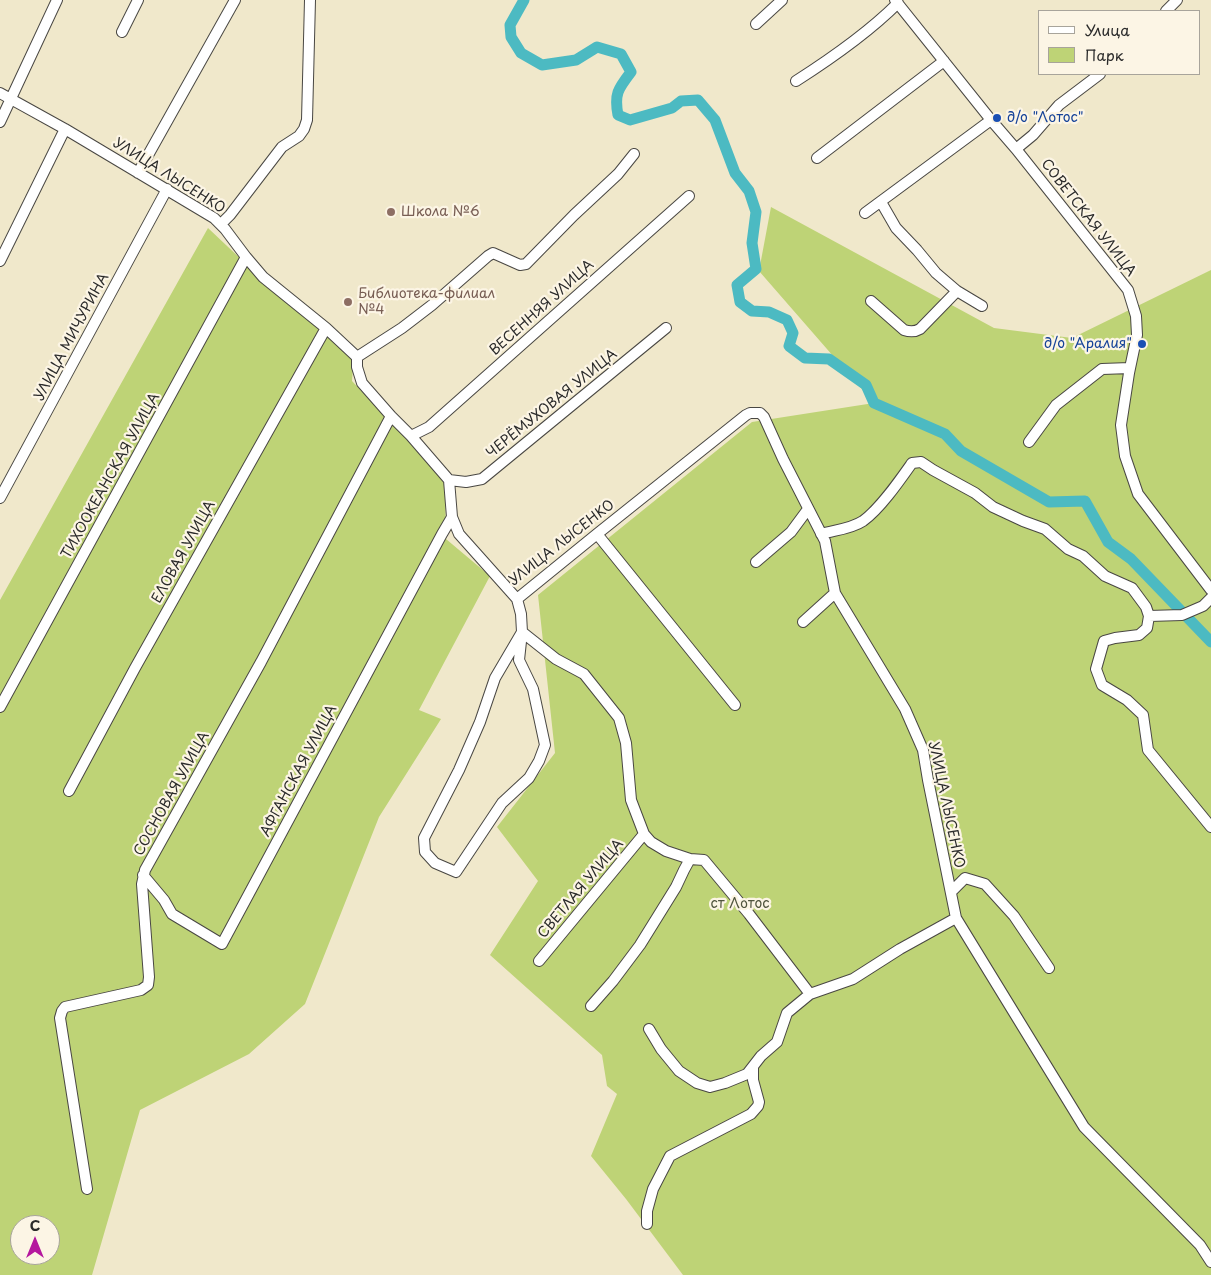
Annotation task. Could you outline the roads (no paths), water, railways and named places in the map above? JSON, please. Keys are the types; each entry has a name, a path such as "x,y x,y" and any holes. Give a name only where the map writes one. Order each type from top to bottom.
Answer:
{"street":[{"path":"0,122 57,0"},
{"path":"122,32 138,0"},
{"path":"138,172 235,0"},
{"path":"221,224 282,147 299,136 304,130 307,120 310,0"},
{"path":"756,24 782,0"},
{"path":"1167,10 1177,0"},
{"path":"796,81 825,62 883,18 897,2"},
{"name":"СОВЕТСКАЯ УЛИЦА","path":"897,2 1128,290 1136,316 1137,335 1121,425 1125,456 1138,494 1211,590"},
{"path":"817,158 944,62"},
{"path":"1016,149 1033,135 1059,105 1099,75"},
{"name":"УЛИЦА ЛЫСЕНКО","path":"0,93 65,129 214,218 221,224 263,277 326,328 357,357"},
{"path":"864,213 991,120"},
{"path":"0,261 65,129"},
{"path":"449,480 362,383 356,366 357,357 402,328 493,253 520,265 526,264 618,174 634,154"},
{"name":"УЛИЦА МИЧУРИНА","path":"0,498 167,189"},
{"name":"ВЕСЕННЯЯ УЛИЦА","path":"411,436 429,427 689,196"},
{"path":"881,202 896,228 936,273 958,291 982,306"},
{"name":"ТИХООКЕАНСКАЯ УЛИЦА","path":"0,707 246,257"},
{"path":"871,301 908,332 920,329 958,291"},
{"name":"ЕЛОВАЯ УЛИЦА","path":"69,791 135,668 326,328"},
{"name":"ЧЕРЁМУХОВАЯ УЛИЦА","path":"449,480 466,482 482,479 666,328"},
{"path":"1029,442 1056,405 1102,370 1130,368"},
{"name":"УЛИЦА ЛЫСЕНКО","path":"449,480 452,518 459,534 517,599 746,415 756,412 764,417 825,541 835,593 905,709 923,750 956,918 1084,1126 1200,1245 1211,1262"},
{"name":"СОСНОВАЯ УЛИЦА","path":"87,1189 60,1018 62,1011 65,1006 141,990 148,984 143,874 261,662 391,416"},
{"path":"822,534 853,526 863,520 878,507 912,463 921,462 994,507 1045,529 1068,549 1083,556 1105,576 1132,588 1146,607 1149,616 1147,628 1139,635 1104,641 1096,669 1102,685 1126,700 1143,715 1148,750 1211,827"},
{"path":"756,562 791,532 808,509"},
{"name":"АФГАНСКАЯ УЛИЦА","path":"143,874 164,900 172,914 222,944 437,542 452,518"},
{"path":"597,534 735,705"},
{"path":"803,622 835,593"},
{"path":"1149,616 1182,615 1202,606 1211,598"},
{"path":"517,599 521,614 522,632 519,660 533,689 545,746 539,761 528,778 502,803 456,872 435,864 425,852 424,838 459,770 480,722 495,678 522,632"},
{"path":"522,632 556,659 584,674 618,718 626,744 631,800 644,834 651,842 666,851 690,859 704,860 749,914 810,994"},
{"name":"СВЕТЛАЯ УЛИЦА","path":"539,961 644,834"},
{"path":"591,1006 640,945 676,888 690,859"},
{"path":"950,892 965,878 985,884 1014,916 1048,968"},
{"path":"649,1029 679,1071 697,1083 710,1088 725,1083 747,1074 761,1056 777,1042 786,1013 810,994 853,979 900,949 956,918"},
{"path":"647,1224 647,1211 653,1188 670,1156 751,1114 758,1106 759,1102 752,1080 752,1068"}],"waterway":[{"path":"524,0 510,25 511,37 521,53 542,65 576,60 597,47 621,54 631,72 618,92 618,115 630,120 672,108 681,101 698,100 715,120 735,173 749,191 756,212 752,243 756,269 737,285 740,302 752,311 769,312 787,320 793,333 789,346 805,358 829,359 866,385 874,403 945,434 961,451 1049,502 1085,501 1108,542 1131,559 1211,642"}],"place":[{"name":"д/о \"Лотос\"","path":"997,118"},
{"name":"Школа №6","path":"391,212"},
{"name":"Библиотека-филиал №4","path":"348,302"},
{"name":"д/о \"Аралия\"","path":"1142,344"}],"park label":[{"name":"ст Лотос","path":"740,904"}]}
